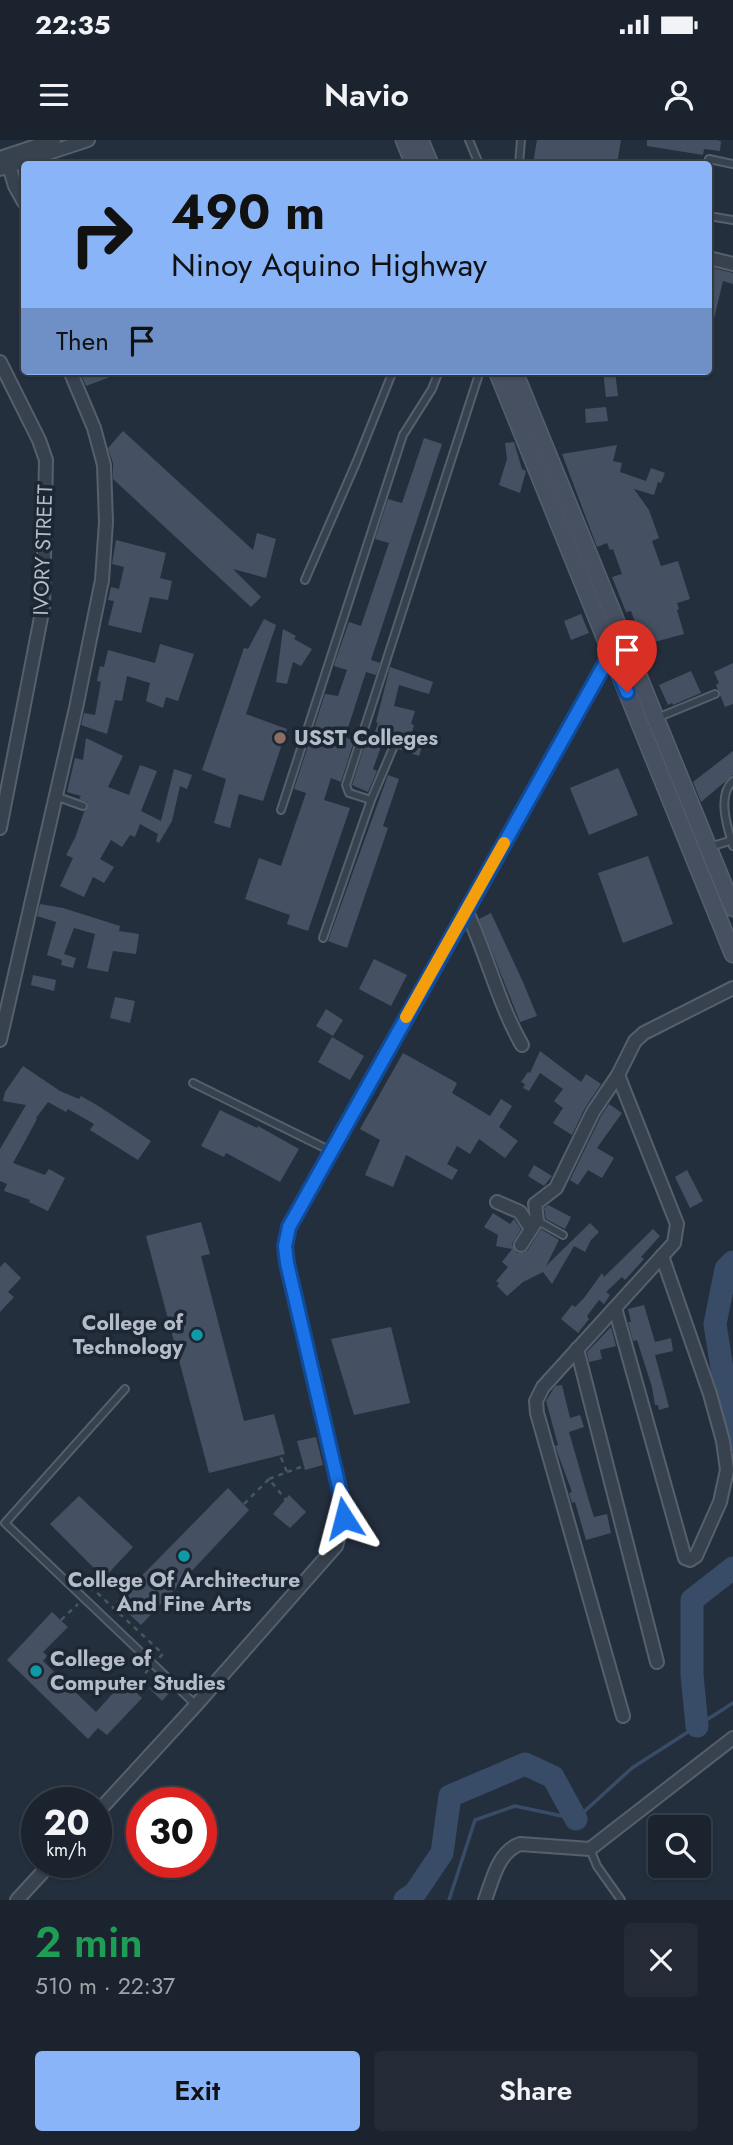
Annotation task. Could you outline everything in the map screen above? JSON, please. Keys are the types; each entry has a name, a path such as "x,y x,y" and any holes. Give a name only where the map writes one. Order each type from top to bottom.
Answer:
{"main road":[{"path":"404,140 413,161"},
{"path":"420,140 429,161"},
{"path":"499,375 610,626 654,711 733,908"},
{"path":"516,375 610,626 611,653 733,954"},
{"path":"635,712 654,711"}],"street":[{"path":"3,164 54,140"},
{"path":"3,164 88,140"},
{"path":"3,164 21,197"},
{"path":"712,259 733,264"},
{"name":"IVORY STREET","path":"0,362 39,440 46,460 43,607 0,828"},
{"path":"0,1040 99,599 105,547 104,465 94,428 72,375"},
{"path":"112,1797 197,1705 336,1546 344,1518 341,1496 285,1246 289,1227 611,653"},
{"path":"466,910 512,1027 522,1045"},
{"path":"521,1245 534,1224 535,1204 556,1188 593,1112 618,1075 635,1041 645,1033 733,988"},
{"path":"618,1075 677,1224 677,1235 674,1244 543,1387 536,1401 537,1413 623,1716"},
{"path":"497,1202 520,1212 534,1224"},
{"path":"615,1308 685,1558 690,1560 696,1556 720,1502 727,1470 723,1441 710,1394 662,1256"},
{"path":"577,1349 657,1662"},
{"path":"485,1900 498,1865 511,1847 520,1844 590,1849 733,1738"},
{"path":"17,1900 37,1878"}],"lane":[{"path":"469,140 478,161"},
{"path":"519,161 521,140"},
{"path":"709,159 733,164"},
{"path":"712,216 733,220"},
{"path":"305,580 391,375"},
{"path":"281,810 403,435 432,389 437,375"},
{"path":"371,800 349,793 346,785 479,375"},
{"path":"654,711 715,694"},
{"path":"323,937 371,800 393,748"},
{"path":"709,847 732,842 724,797 726,787 733,781"},
{"path":"55,796 83,806"},
{"path":"194,1083 331,1151"},
{"path":"534,1224 563,1235"},
{"path":"125,1389 5,1523 197,1705"},
{"path":"590,1849 597,1866 621,1900"}],"path":[{"path":"280,1455 287,1472"},
{"path":"244,1504 269,1479 304,1466"},
{"path":"269,1479 286,1500"},
{"path":"132,1625 136,1621"},
{"path":"131,1688 148,1670"}],"building":[{"path":"537,140 621,140 618,161 534,161"},
{"path":"647,140 721,141 720,151 704,149 703,155 647,146"},
{"path":"712,268 733,273 733,284 723,281 713,323"},
{"path":"81,375 115,375 86,386"},
{"path":"603,375 615,375 618,396 606,397"},
{"path":"606,407 608,421 586,423 585,409"},
{"path":"123,431 253,550 257,533 276,539 266,578 233,569 261,597 251,607 113,479 113,463 108,448"},
{"path":"424,438 442,444 371,660 380,663 376,675 366,672 345,737 354,741 341,782 331,778 324,800 350,808 308,931 287,924 290,915 245,899 259,858 281,866 306,793 294,789 325,694 338,696 347,670 334,666 335,662 349,622 361,626 389,543 375,539 388,499 402,503"},
{"path":"514,442 522,469 526,471 520,493 499,485 507,459 505,443"},
{"path":"617,445 613,461 622,463 620,472 646,481 651,468 665,473 661,483 658,482 654,495 634,489 649,510 659,538 652,541 661,566 678,561 690,599 677,603 684,634 643,645 631,611 626,612 612,577 622,574 613,549 610,550 607,543 597,547 562,454"},
{"path":"116,540 166,553 160,578 172,581 168,600 150,597 141,633 108,625 114,601 108,600 111,587 119,589 124,567 112,564"},
{"path":"581,614 589,633 571,640 564,621"},
{"path":"264,619 276,625 246,714 287,729 263,801 239,794 230,828 214,823 226,779 202,770 244,648 248,649"},
{"path":"283,629 312,649 301,666 293,662 287,684 276,682"},
{"path":"160,644 194,654 178,701 166,697 163,708 146,701 150,683 127,676 122,701 115,700 107,734 81,725 84,713 95,715 101,682 97,681 100,666 104,667 108,650 155,663"},
{"path":"733,663 733,704 725,707 714,672"},
{"path":"390,667 433,682 429,694 399,685 394,706 415,711 410,740 423,744 419,756 398,749 395,743 388,746 382,744 373,769 377,771 368,792 352,785 365,744 370,746 378,723 376,722"},
{"path":"691,671 701,693 668,705 659,685"},
{"path":"86,738 123,756 108,787 129,795 140,765 157,771 141,811 161,821 174,769 192,775 187,789 180,786 172,821 159,843 156,841 158,834 140,824 135,837 130,835 122,847 111,840 100,859 114,867 104,883 93,877 84,897 60,886 73,858 66,855 88,807 87,802 79,799 81,796 67,792 75,758 83,760"},
{"path":"733,751 733,775 701,802 693,782"},
{"path":"618,768 638,815 589,835 570,788"},
{"path":"388,775 399,779 383,826 388,828 347,948 328,941"},
{"path":"648,856 673,924 623,943 598,873"},
{"path":"40,904 63,908 120,926 119,931 139,934 136,954 113,951 108,972 87,968 95,934 74,928 64,954 76,958 73,968 61,965 62,960 47,955 56,922 37,916"},
{"path":"491,913 537,1016 520,1022 479,919"},
{"path":"374,959 407,975 391,1006 359,989"},
{"path":"33,975 56,980 54,991 31,985"},
{"path":"115,997 135,1001 130,1023 110,1018"},
{"path":"326,1009 343,1020 333,1036 316,1026"},
{"path":"332,1037 364,1056 350,1080 318,1062"},
{"path":"540,1051 581,1082 586,1074 601,1084 572,1135 553,1123 563,1108 554,1101 563,1089 540,1073 529,1091 523,1088 525,1084 521,1082 528,1072 530,1073"},
{"path":"403,1053 457,1083 452,1093 490,1116 501,1099 512,1106 499,1127 518,1141 505,1158 479,1139 470,1154 457,1146 447,1164 458,1170 452,1180 406,1155 393,1187 365,1175 380,1140 360,1129"},
{"path":"23,1066 60,1091 79,1099 81,1096 100,1107 151,1141 138,1160 90,1130 94,1124 68,1109 66,1112 48,1102 36,1118 13,1163 45,1175 49,1169 65,1178 48,1211 29,1202 30,1200 4,1191 7,1184 0,1181 0,1149 26,1105 3,1101 5,1092"},
{"path":"609,1104 622,1113 597,1148 614,1158 602,1178 588,1170 578,1185 570,1180"},
{"path":"220,1110 257,1128 258,1126 299,1149 280,1182 226,1153 224,1157 201,1146"},
{"path":"534,1165 552,1176 544,1186 528,1176"},
{"path":"687,1170 703,1201 690,1208 675,1177"},
{"path":"548,1205 571,1217 565,1229 546,1219 544,1208"},
{"path":"493,1213 510,1224 514,1219 521,1229 512,1244 517,1253 528,1250 541,1229 559,1240 546,1266 590,1223 599,1232 585,1252 574,1246 552,1284 543,1272 523,1282 507,1296 497,1286 499,1283 496,1281 508,1267 502,1262 512,1249 496,1246 498,1235 484,1227"},
{"name":"College of Technology","path":"201,1222 210,1254 201,1256 244,1421 274,1414 285,1454 209,1473 146,1236"},
{"path":"653,1229 660,1236 641,1257 644,1259 625,1280 622,1277 606,1292 610,1295 604,1304 599,1300 578,1333 561,1319 572,1305 575,1307 584,1298 602,1273 604,1277"},
{"path":"5,1262 21,1278 8,1292 14,1297 0,1312 0,1267"},
{"path":"644,1305 655,1342 671,1338 673,1351 655,1355 669,1407 659,1410 658,1405 655,1405 637,1340 633,1341 628,1322 631,1322 628,1309"},
{"path":"391,1327 410,1403 354,1415 331,1339"},
{"path":"611,1327 616,1346 600,1350 602,1359 589,1362 587,1352"},
{"path":"562,1385 570,1418 580,1415 584,1427 569,1432 594,1517 607,1514 611,1533 586,1540 555,1446 558,1445 546,1401 555,1386"},
{"path":"316,1437 323,1465 305,1470 297,1441"},
{"name":"College Of Architecture And Fine Arts","path":"228,1488 249,1510 141,1625 116,1602"},
{"path":"289,1495 306,1512 290,1528 273,1514"},
{"path":"79,1496 133,1547 104,1578 50,1524"},
{"name":"College of Computer Studies","path":"52,1612 68,1627 43,1652 47,1656 43,1661 96,1712 124,1681 142,1698 107,1735 98,1728 88,1739 7,1660"},
{"path":"159,1677 172,1690 162,1701 149,1688"}],"waterway":[{"path":"733,1262 726,1269 715,1324 733,1440"},
{"path":"697,1726 692,1675 692,1600 733,1568"},
{"path":"449,1900 475,1820 515,1806 576,1819 632,1768 733,1703"},
{"path":"405,1900 415,1893 442,1853 450,1796 525,1764 553,1777 576,1819"}],"slow traffic":[{"path":"406,1017 504,843"}],"place":[{"name":"USST Colleges","path":"280,738"},
{"name":"College of Technology","path":"197,1335"},
{"name":"College Of Architecture And Fine Arts","path":"184,1556"},
{"name":"College of Computer Studies","path":"36,1671"}],"route":[{"path":"344,1518 287,1263 285,1246 289,1227 611,653 627,692"}]}
